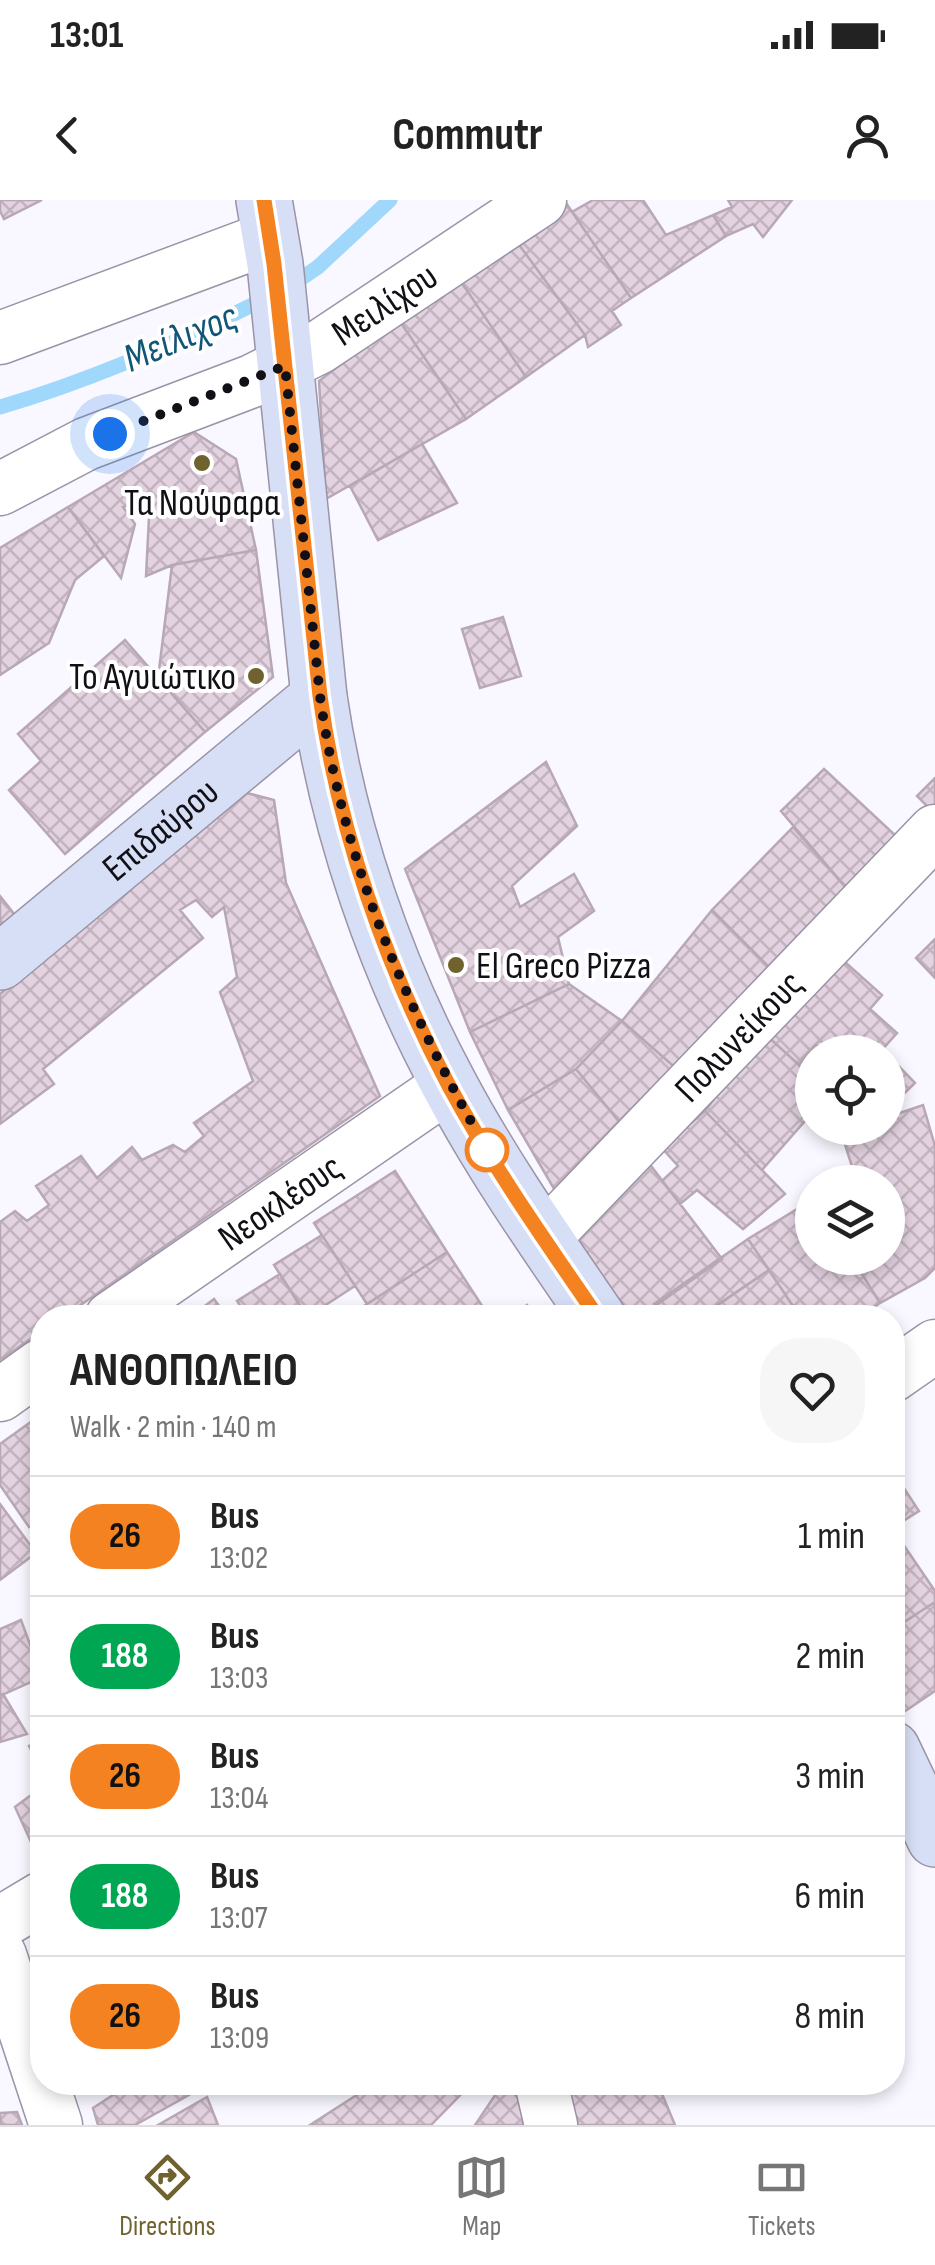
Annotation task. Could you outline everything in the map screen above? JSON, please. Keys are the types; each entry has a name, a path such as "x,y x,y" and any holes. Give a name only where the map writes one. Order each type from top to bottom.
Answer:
{"main road":[{"path":"270,234 327,750 364,887 421,1028 449,1085 543,1239 589,1305"},
{"name":"Επιδαύρου","path":"0,962 320,696"},
{"path":"905,1776 935,1839"}],"street":[{"name":"Μειλίχου","path":"0,489 86,444 285,366 540,200"},
{"path":"0,338 270,234"},
{"name":"Πολυνείκους","path":"543,1239 935,831"},
{"name":"Νεοκλέους","path":"130,1305 449,1085"},
{"path":"905,1367 935,1346"},
{"path":"0,1395 30,1374"},
{"path":"0,1923 30,1905"},
{"path":"0,1954 30,2046"},
{"path":"46,2095 56,2125"},
{"path":"543,2095 551,2125"}],"building":[{"path":"0,200 42,200 4,219"},
{"path":"564,200 631,298 612,311 621,325 588,347 585,335 509,231"},
{"path":"593,200 643,200 666,235 713,215 726,236 631,298 572,212"},
{"path":"728,200 792,200 763,237 753,224 726,236 713,215 732,207"},
{"path":"509,231 585,335 526,377 459,279"},
{"path":"459,279 526,377 466,419 399,320"},
{"path":"399,320 466,419 326,499 319,381"},
{"path":"194,432 236,459 256,550 172,565 146,576 150,497 123,507 135,524 121,578 68,507"},
{"path":"422,444 457,503 378,540 350,486"},
{"path":"68,507 104,556 75,580 49,643 0,675 0,548"},
{"path":"256,550 273,677 205,732 158,678 172,565"},
{"path":"503,617 521,676 480,688 462,629"},
{"path":"125,640 205,732 65,854 9,790 41,761 18,734"},
{"path":"546,762 577,826 512,886 520,907 574,874 594,911 558,937 569,984 470,1032 405,869"},
{"path":"824,769 911,850 859,903 781,811"},
{"path":"935,778 935,814 917,796"},
{"path":"243,792 274,800 286,883 380,1096 81,1305 30,1305 30,1339 0,1360 0,1222 15,1211 27,1221 49,1205 36,1186 81,1156 97,1178 132,1147 142,1160 173,1145 185,1152 204,1136 194,1123 253,1081 220,992 237,977 224,907 212,917 196,900 180,910 203,938 43,1069 54,1084 0,1124 0,994"},
{"path":"793,827 859,903 777,975 712,910"},
{"path":"0,896 15,915 0,927"},
{"path":"712,910 777,975 679,1071 622,1021"},
{"path":"935,939 935,978 916,958"},
{"path":"836,954 882,995 870,1009 897,1033 795,1035 795,1061 764,1033"},
{"path":"569,984 622,1021 576,1069 508,1110 470,1032"},
{"path":"622,1021 679,1071 630,1135 576,1069"},
{"path":"764,1033 795,1061 795,1132 762,1170 705,1111"},
{"path":"576,1069 630,1135 560,1199 508,1110"},
{"path":"905,1073 915,1083 905,1093"},
{"path":"923,1105 935,1146 935,1268 925,1278 880,1303 863,1275 905,1275 905,1165 852,1165 845,1145 905,1145 905,1111"},
{"path":"705,1111 785,1194 743,1229 697,1190 680,1204 662,1181 678,1166 662,1148"},
{"path":"645,1158 722,1259 657,1305 612,1305 562,1229"},
{"path":"395,1171 447,1252 367,1304 314,1223"},
{"path":"795,1210 795,1275 863,1275 880,1303 792,1305 748,1239"},
{"path":"322,1235 355,1286 326,1305 299,1305 274,1265"},
{"path":"748,1239 769,1270 718,1305 654,1304"},
{"path":"447,1252 482,1305 366,1305"},
{"path":"769,1270 792,1305 717,1305"},
{"path":"280,1274 300,1305 240,1305 237,1301"},
{"path":"30,1423 29,1527 0,1485 0,1444"},
{"path":"905,1490 919,1511 905,1520"},
{"path":"0,1504 30,1545 30,1558 0,1580"},
{"path":"905,1547 935,1591 935,1602 905,1622"},
{"path":"935,1602 935,1691 905,1711 905,1622"},
{"path":"21,1620 30,1644 30,1682 0,1696 0,1629"},
{"path":"3,1694 27,1734 0,1742 0,1696"},
{"path":"30,1796 30,1840 15,1807"},
{"path":"113,2095 189,2095 135,2125 98,2125 93,2108"},
{"path":"357,2095 460,2095 431,2125 310,2125"},
{"path":"495,2095 517,2095 527,2125 475,2125"},
{"path":"662,2095 675,2125 574,2125 564,2097"},
{"path":"207,2097 218,2125 158,2125"},
{"path":"17,2112 22,2125 0,2125 0,2113"}],"waterway":[{"name":"Μείλιχος","path":"287,288 318,267 390,200"},
{"name":"Μείλιχος","path":"0,407 136,358 266,298"}],"bus line":[{"name":"26","path":"264,200 327,750 347,834 364,887 421,1028 449,1085 494,1162 589,1305"}],"place":[{"name":"Τα Νούφαρα","path":"202,463"},
{"name":"Το Αγυιώτικο","path":"256,676"},
{"name":"El Greco Pizza","path":"456,965"}],"route":[{"path":"110,434 285,366 327,750 347,834 364,887 421,1028 494,1162 487,1150"}]}
